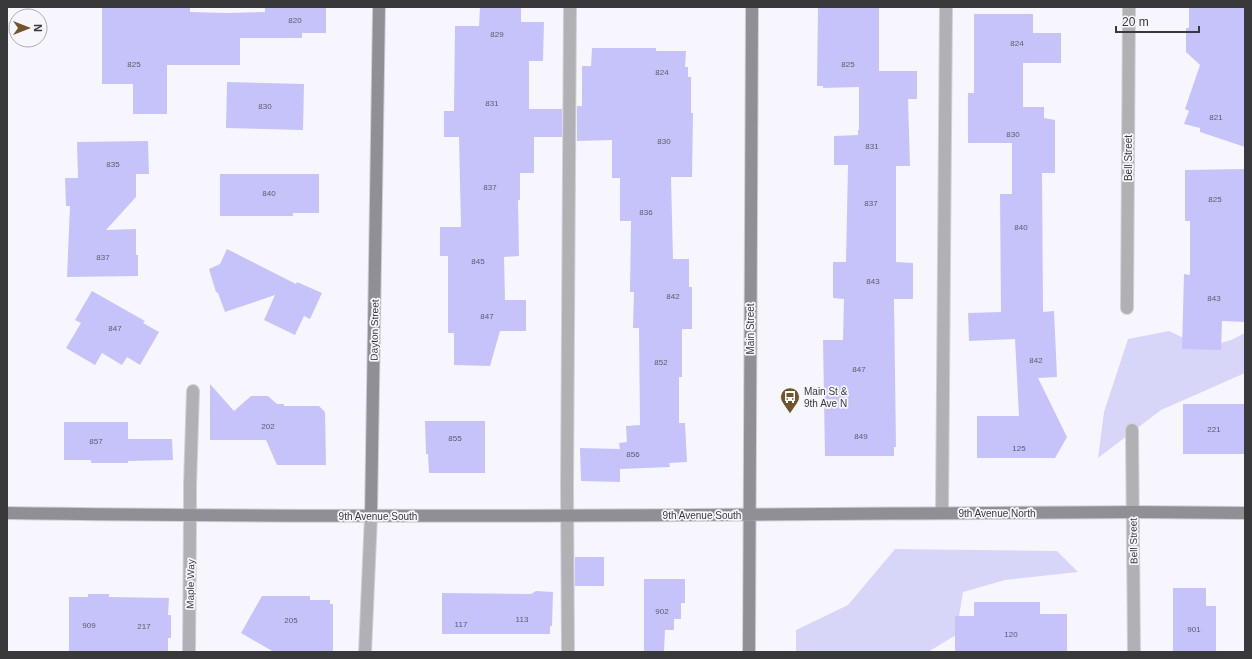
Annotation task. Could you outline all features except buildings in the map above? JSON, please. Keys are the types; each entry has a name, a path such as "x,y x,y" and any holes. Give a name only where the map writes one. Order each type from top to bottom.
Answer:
{"main road":[{"name":"Dayton Street","path":"371,516 379,7"},
{"name":"Main Street","path":"749,652 752,7"},
{"name":"9th Avenue North","path":"749,514 1132,512 1245,513"},
{"name":"9th Avenue South","path":"7,513 190,516 567,516 749,514"}],"street":[{"path":"568,652 567,516 570,7"},
{"path":"942,513 946,7"},
{"name":"Bell Street","path":"1128,308 1129,7"},
{"name":"Maple Way","path":"189,652 190,485 193,391"},
{"name":"Bell Street","path":"1132,430 1134,652"},
{"name":"Dayton Street","path":"365,652 371,516"}],"shaded area":[{"path":"1169,331 1204,348 1231,340 1245,333 1245,373 1161,410 1098,458 1104,412 1128,339"},
{"path":"895,549 1057,551 1078,572 1005,580 963,592 956,635 928,652 796,652 796,630 848,605"}],"place":[{"name":"Main St & 9th Ave N","path":"790,414"}]}
